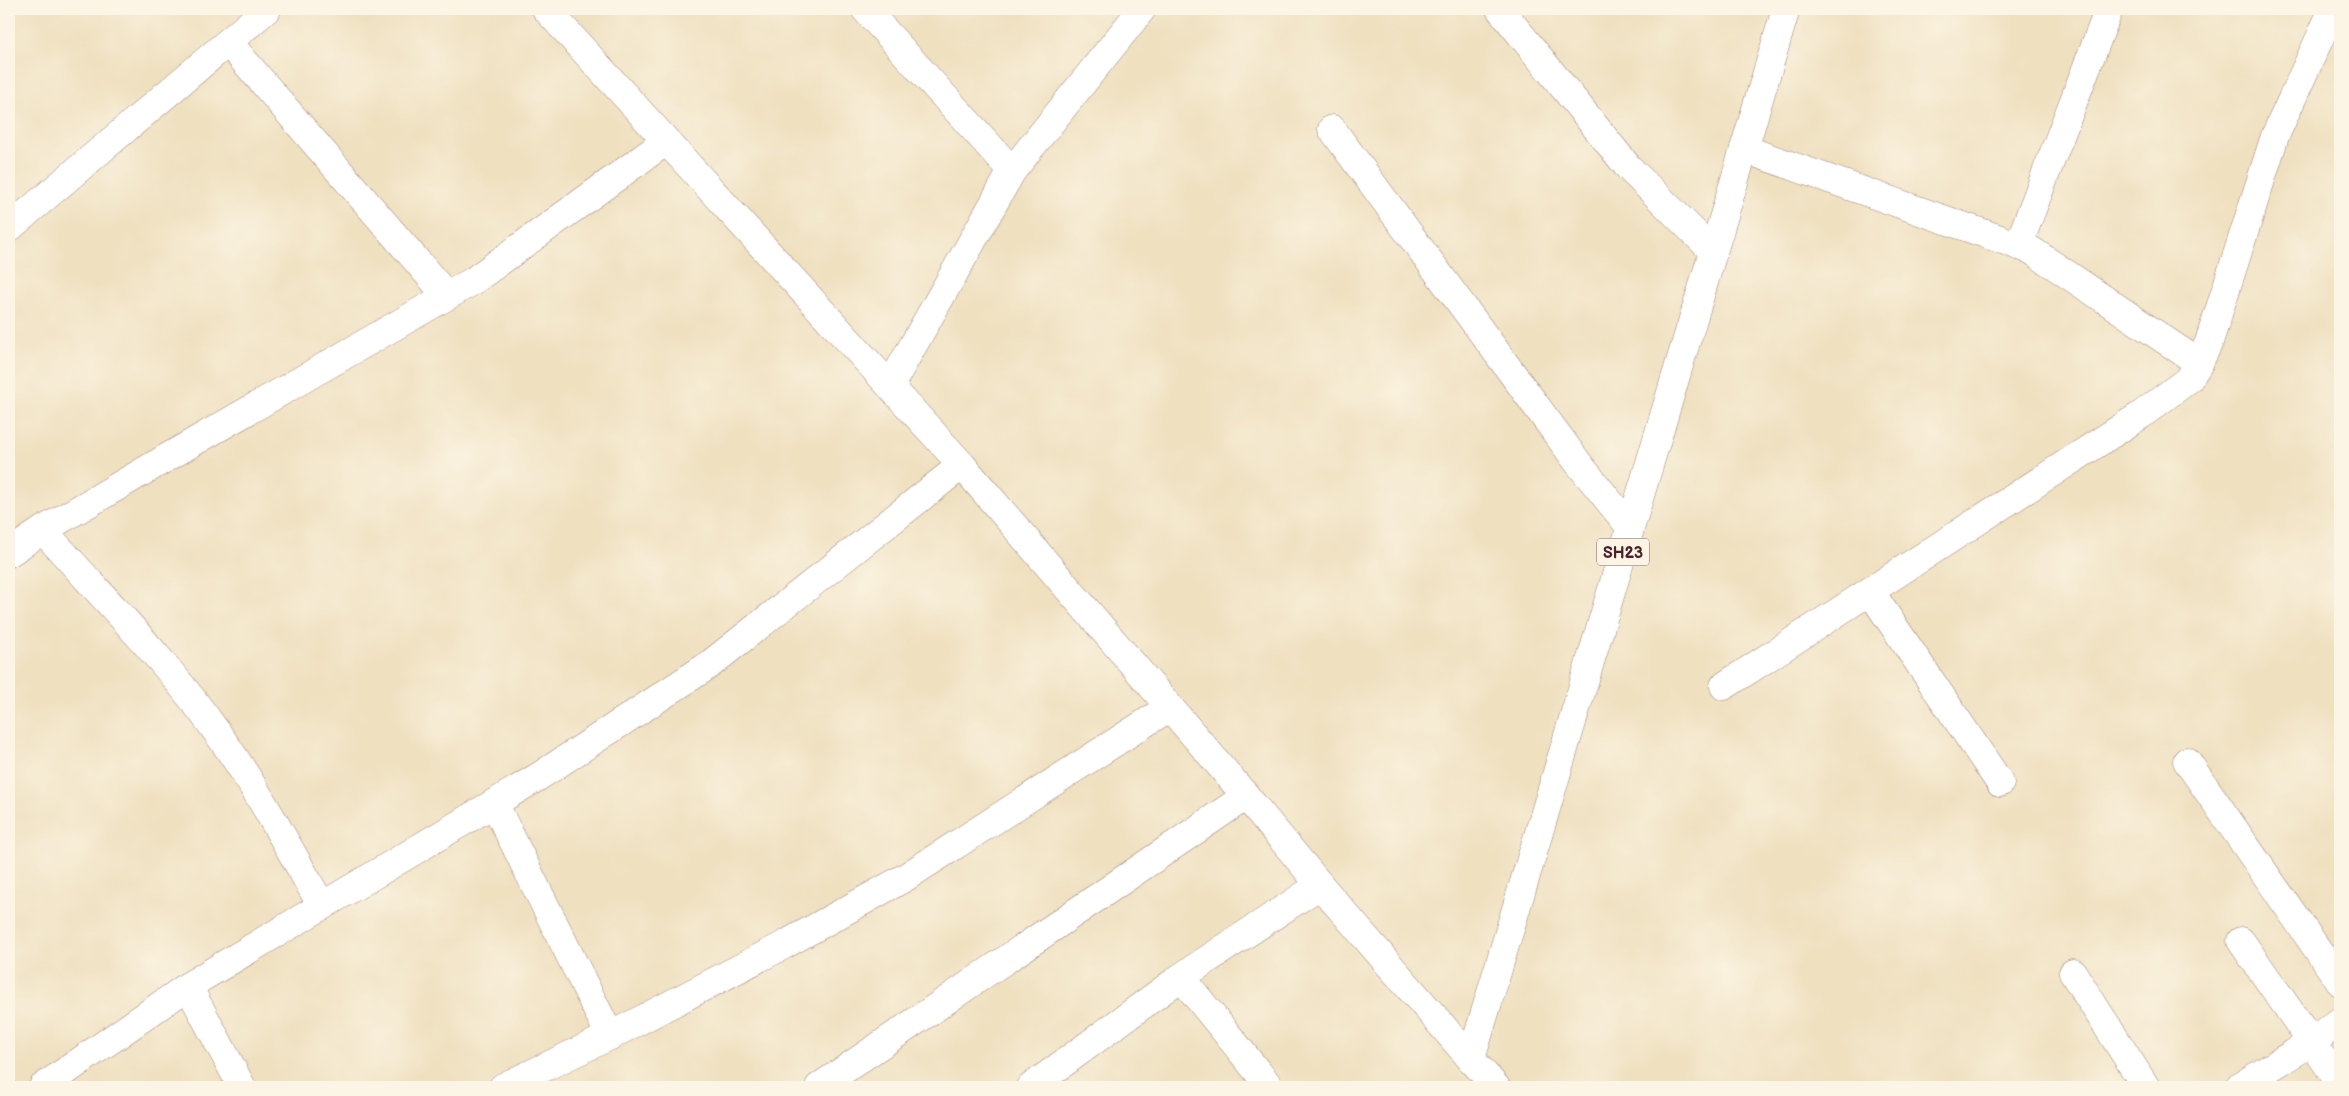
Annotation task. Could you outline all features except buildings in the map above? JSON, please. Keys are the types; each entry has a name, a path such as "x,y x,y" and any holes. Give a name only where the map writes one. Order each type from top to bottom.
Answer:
{"street":[{"path":"9,228 267,9"},
{"path":"546,9 665,142 962,465 1320,885 1496,1087"},
{"path":"865,9 1012,170"},
{"path":"1500,9 1628,167 1713,251"},
{"name":"SH23","path":"1471,1059 1786,9"},
{"path":"2018,246 2109,9"},
{"path":"1724,686 2141,415 2189,378 2199,364 2209,342 2275,136 2333,9"},
{"path":"890,386 1012,170 1134,12"},
{"path":"228,42 447,296"},
{"path":"1332,129 1579,464 1630,527"},
{"path":"9,553 43,530 473,281 665,142"},
{"path":"1744,149 2032,250 2199,364"},
{"path":"43,1087 188,986 494,803 709,665 962,465"},
{"path":"43,530 183,688 216,730 246,773 322,906"},
{"path":"1870,591 2000,783"},
{"path":"503,1087 610,1036 784,945 906,877 1170,707"},
{"path":"2187,760 2340,982"},
{"path":"819,1087 1246,796"},
{"path":"494,803 610,1036"},
{"path":"1031,1087 1181,977 1320,885"},
{"path":"2241,941 2340,1083"},
{"path":"2072,973 2146,1087"},
{"path":"1181,977 1270,1087"},
{"path":"188,986 242,1087"},
{"path":"2239,1087 2312,1042 2340,1020"}]}
